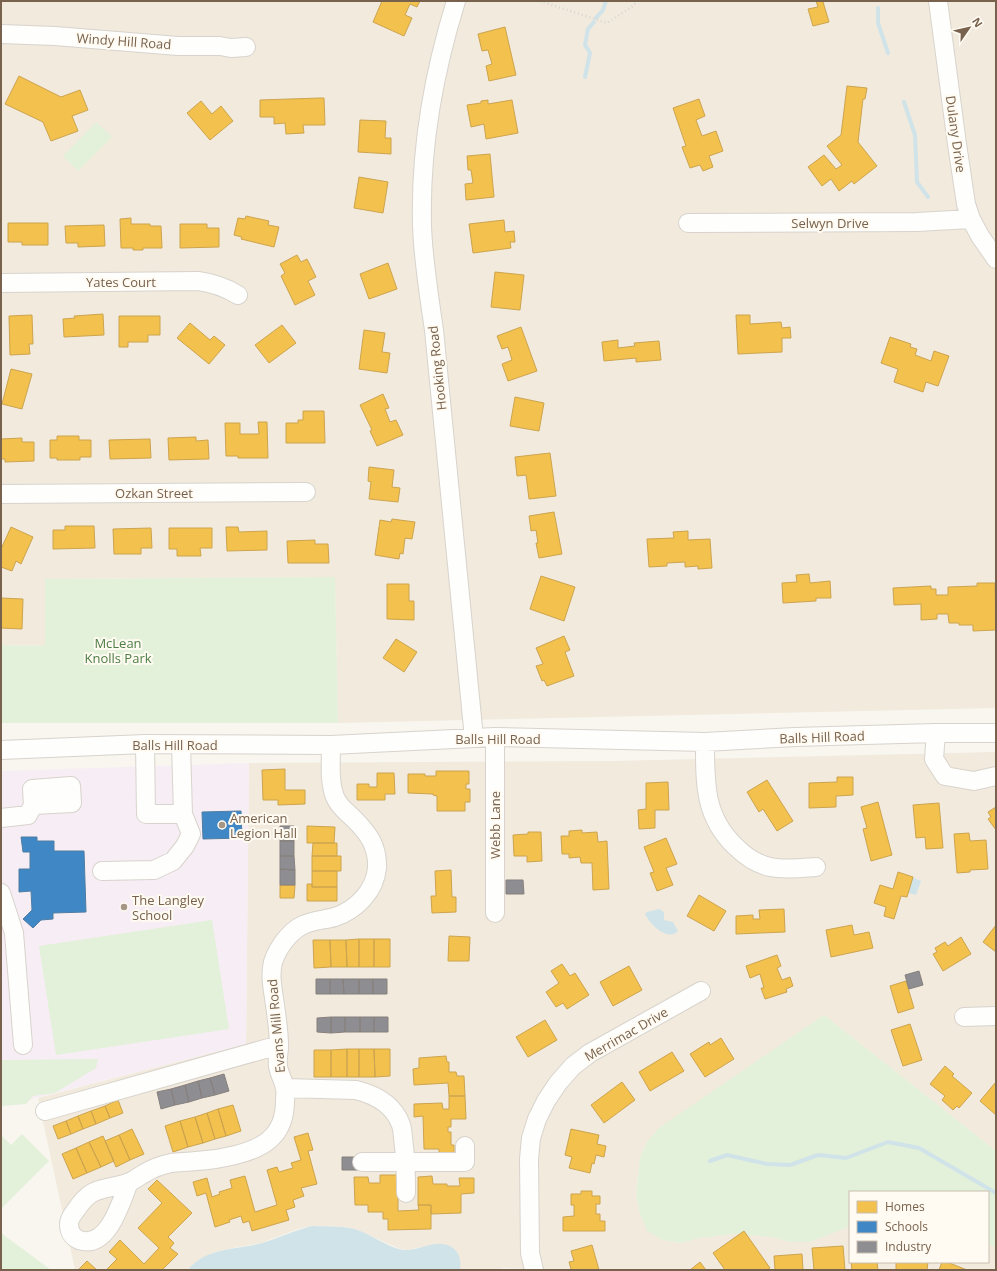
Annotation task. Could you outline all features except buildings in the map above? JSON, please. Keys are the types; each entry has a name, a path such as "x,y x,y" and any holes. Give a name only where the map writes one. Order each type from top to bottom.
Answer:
{"street":[{"name":"Hooking Road","path":"456,1 444,38 428,118 423,166 422,224 425,269 434,330 474,738"},
{"name":"Dulany Drive","path":"938,1 966,204 980,236 996,258"},
{"name":"Windy Hill Road","path":"1,34 55,36 178,46 220,46 231,48 246,47"},
{"name":"Selwyn Drive","path":"688,223 917,222 971,218"},
{"name":"Yates Court","path":"1,283 198,281 225,287 238,295"},
{"name":"Ozkan Street","path":"1,494 306,492"},
{"path":"936,733 934,759 945,776 974,781 996,776"},
{"name":"Balls Hill Road","path":"1,750 145,744 331,745 495,737 705,742 795,737 996,733"},
{"name":"Webb Lane","path":"495,737 496,913"},
{"path":"705,742 705,780 707,799 721,830 731,843 743,854 756,862 770,867 783,869 816,867"},
{"path":"145,744 146,814 183,814"},
{"path":"102,871 154,870 173,861 185,846 191,834 183,814 181,745"},
{"name":"Evans Mill Road","path":"129,1182 162,1165 222,1158 249,1150 266,1142 275,1134 281,1124 285,1112 285,1088 280,1076 278,1064 279,1045 271,975 274,961 279,948 291,934 302,925 333,917 346,912 359,904 374,881 377,868 373,844 368,834 342,808 336,799 332,787 331,745"},
{"path":"1,818 28,815 33,805"},
{"path":"1,893 14,933 23,1045"},
{"name":"Merrimac Drive","path":"534,1270 530,1253 529,1159 531,1138 537,1119 546,1101 573,1066 590,1053 701,991"},
{"path":"964,1017 996,1016"},
{"path":"45,1111 279,1045"},
{"name":"Evans Mill Road","path":"285,1088 356,1090 378,1098 390,1106 401,1126 405,1154 406,1193"},
{"path":"362,1162 405,1154 465,1162 465,1146"}],"path":[{"path":"540,1 607,23 633,6 637,1"}],"shaded area":[{"path":"1,1 996,1 996,708 338,723 335,577 45,579 45,646 1,645"},
{"path":"996,752 996,1151 824,1015 647,1142 640,1158 636,1195 640,1213 647,1230 663,1240 681,1243 699,1238 735,1234 772,1237 791,1242 810,1242 849,1226 849,1263 989,1263 989,1244 996,1247 996,1270 545,1270 504,1268 496,1270 460,1270 460,1259 436,1244 408,1250 400,1249 360,1231 347,1227 312,1226 298,1229 261,1243 212,1253 195,1263 188,1270 75,1270 38,1098 246,1044 249,763 614,761"},
{"name":"The Langley School","path":"249,763 246,1044 1,1107 1,771"},
{"path":"912,877 921,881 916,895 906,892"},
{"path":"659,909 664,912 664,920 673,922 678,931 674,934 664,933 659,930 645,914 647,912"},
{"path":"312,1226 354,1229 402,1250 437,1244 448,1245 459,1255 460,1270 188,1270 195,1263 213,1253 262,1243"}],"green space":[{"path":"96,122 112,137 78,171 63,156"},
{"name":"McLean Knolls Park","path":"335,577 338,723 1,723 1,645 45,646 45,579"},
{"path":"212,920 229,1029 56,1055 39,946"},
{"path":"824,1015 996,1151 996,1247 989,1244 989,1191 849,1191 849,1226 810,1242 790,1242 772,1237 735,1234 699,1238 681,1243 663,1240 647,1231 640,1213 636,1195 640,1158 647,1142 659,1128"},
{"path":"98,1059 96,1068 55,1093 33,1096 26,1104 1,1106 1,1060"},
{"path":"22,1134 49,1161 1,1209 1,1135 11,1145"},
{"path":"1,1233 51,1270 1,1270"}],"waterway":[{"path":"596,18 603,10 606,1"},
{"path":"878,8 878,23 888,53"},
{"path":"585,77 590,53 585,45 588,29 594,22"},
{"path":"904,102 915,135 917,182 928,197"},
{"path":"710,1161 727,1155 767,1164 790,1165 818,1155 846,1158 888,1142 919,1148 996,1193"}],"place":[{"name":"American Legion Hall","path":"222,825"},
{"name":"The Langley School","path":"124,907"}]}
